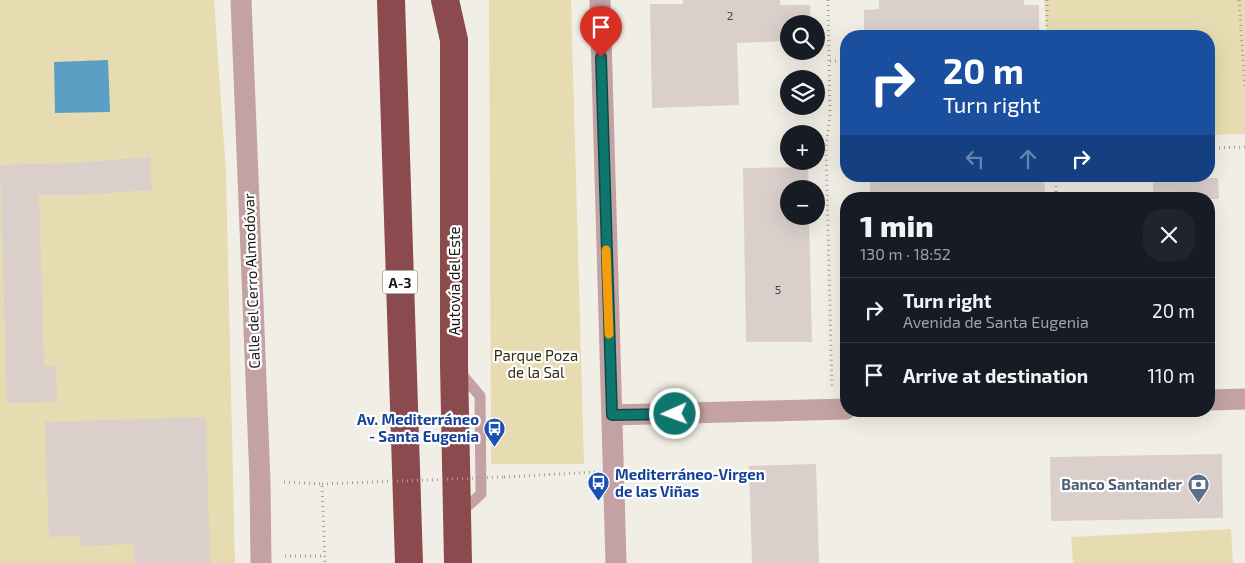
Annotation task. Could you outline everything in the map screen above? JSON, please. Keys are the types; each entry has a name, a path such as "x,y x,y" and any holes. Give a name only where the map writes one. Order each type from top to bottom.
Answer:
{"highway":[{"name":"A-3","path":"391,0 409,563"},
{"name":"Autovía del Este","path":"445,0 454,40 454,365 458,563"},
{"path":"454,40 457,0"}],"street":[{"name":"Calle del Cerro Almodóvar","path":"241,0 260,481 261,563"},
{"path":"600,0 616,563"},
{"path":"1215,400 1245,399"},
{"path":"612,415 839,401"}],"path":[{"path":"828,0 830,115 826,148 839,401"},
{"path":"1047,0 1047,30"},
{"path":"1240,0 1245,89"},
{"path":"830,61 840,61"},
{"path":"1215,148 1245,148"},
{"path":"284,482 322,484 504,477 613,470"},
{"path":"322,484 325,563"},
{"path":"285,556 324,556"}],"green space":[{"path":"0,0 214,0 226,173 235,563 0,563"},
{"name":"Parque Poza de la Sal","path":"489,0 571,0 584,464 491,464"},
{"path":"1044,0 1245,0 1245,134 1215,135 1215,30 1046,30"},
{"path":"1231,529 1233,563 1073,563 1071,537"}],"water":[{"path":"108,60 110,112 55,113 54,62"}],"building":[{"path":"683,0 780,0 780,5 810,5 810,15 780,15 780,41 737,43 739,105 652,108 650,4 683,4"},
{"path":"879,0 1024,0 1024,5 1039,5 1039,30 864,30 864,10 879,9"},
{"path":"150,157 152,190 77,195 39,195 44,366 56,366 57,402 7,403 0,165 75,163"},
{"path":"780,167 780,170 808,170 809,180 780,180 780,225 809,225 812,342 746,342 743,168"},
{"path":"1215,178 1218,178 1219,199 1215,199 1215,192 1153,192 1153,182 1215,182"},
{"path":"870,182 1044,182 1045,192 870,192"},
{"path":"206,417 210,563 135,563 134,544 80,546 80,536 49,537 45,422"},
{"path":"1222,454 1223,518 1051,521 1050,457"},
{"path":"816,464 819,563 752,563 749,466"}],"slow traffic":[{"path":"606,250 609,334"}],"place":[{"name":"Av. Mediterráneo - Santa Eugenia","path":"495,447"},
{"name":"Mediterráneo-Virgen de las Viñas","path":"599,502"},
{"name":"Banco Santander","path":"1198,503"}],"route":[{"path":"601,57 604,210 612,415 675,414"}]}
